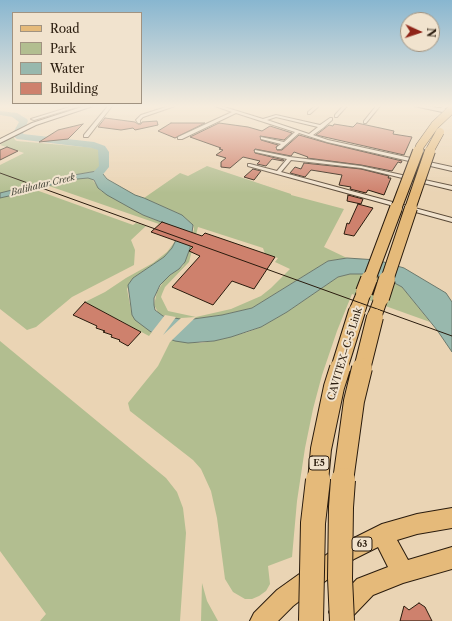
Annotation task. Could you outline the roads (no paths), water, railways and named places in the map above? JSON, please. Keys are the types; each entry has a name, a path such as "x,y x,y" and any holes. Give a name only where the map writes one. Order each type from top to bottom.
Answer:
{"highway":[{"name":"CAVITEX–C-5 Link","path":"311,621 312,561 318,472 324,428 336,380 357,310 417,154 428,135"},
{"name":"CAVITEX–C-5 Link","path":"342,621 340,578 342,499 347,439 359,377 375,317 429,152 438,135"}],"main road":[{"name":"63","path":"262,621 285,598 347,552 382,534 417,524 452,518"},
{"path":"382,534 403,572"},
{"path":"332,621 365,588 403,572 452,558"}],"street":[{"path":"0,141 10,135"},
{"path":"180,138 186,135"},
{"path":"279,148 294,135"},
{"path":"309,136 452,169"},
{"path":"263,138 284,143"},
{"path":"257,151 290,158 361,167 452,188"},
{"path":"278,173 290,158"},
{"path":"250,165 452,220"}],"water":[{"path":"97,171 103,174 107,179 135,195 182,215 193,225 190,248 185,262 160,285 154,298 155,310 163,316 186,320 222,315 252,308 328,261 347,258 377,260 404,268 446,293 452,302 452,352 437,330 402,287 385,278 372,274 350,274 338,277 287,312 261,327 231,337 214,341 188,343 175,341 151,332 135,320 132,315 128,285 133,278 164,257 172,248 176,240 169,225 143,215 107,195 98,188 94,180 88,178 67,180 35,190 0,198 0,193 68,176"}],"waterway":[{"name":"Balihatar Creek","path":"18,135 20,137 94,145 102,148 104,152 104,167 96,176"}],"tram line":[{"path":"0,173 452,336"}]}
